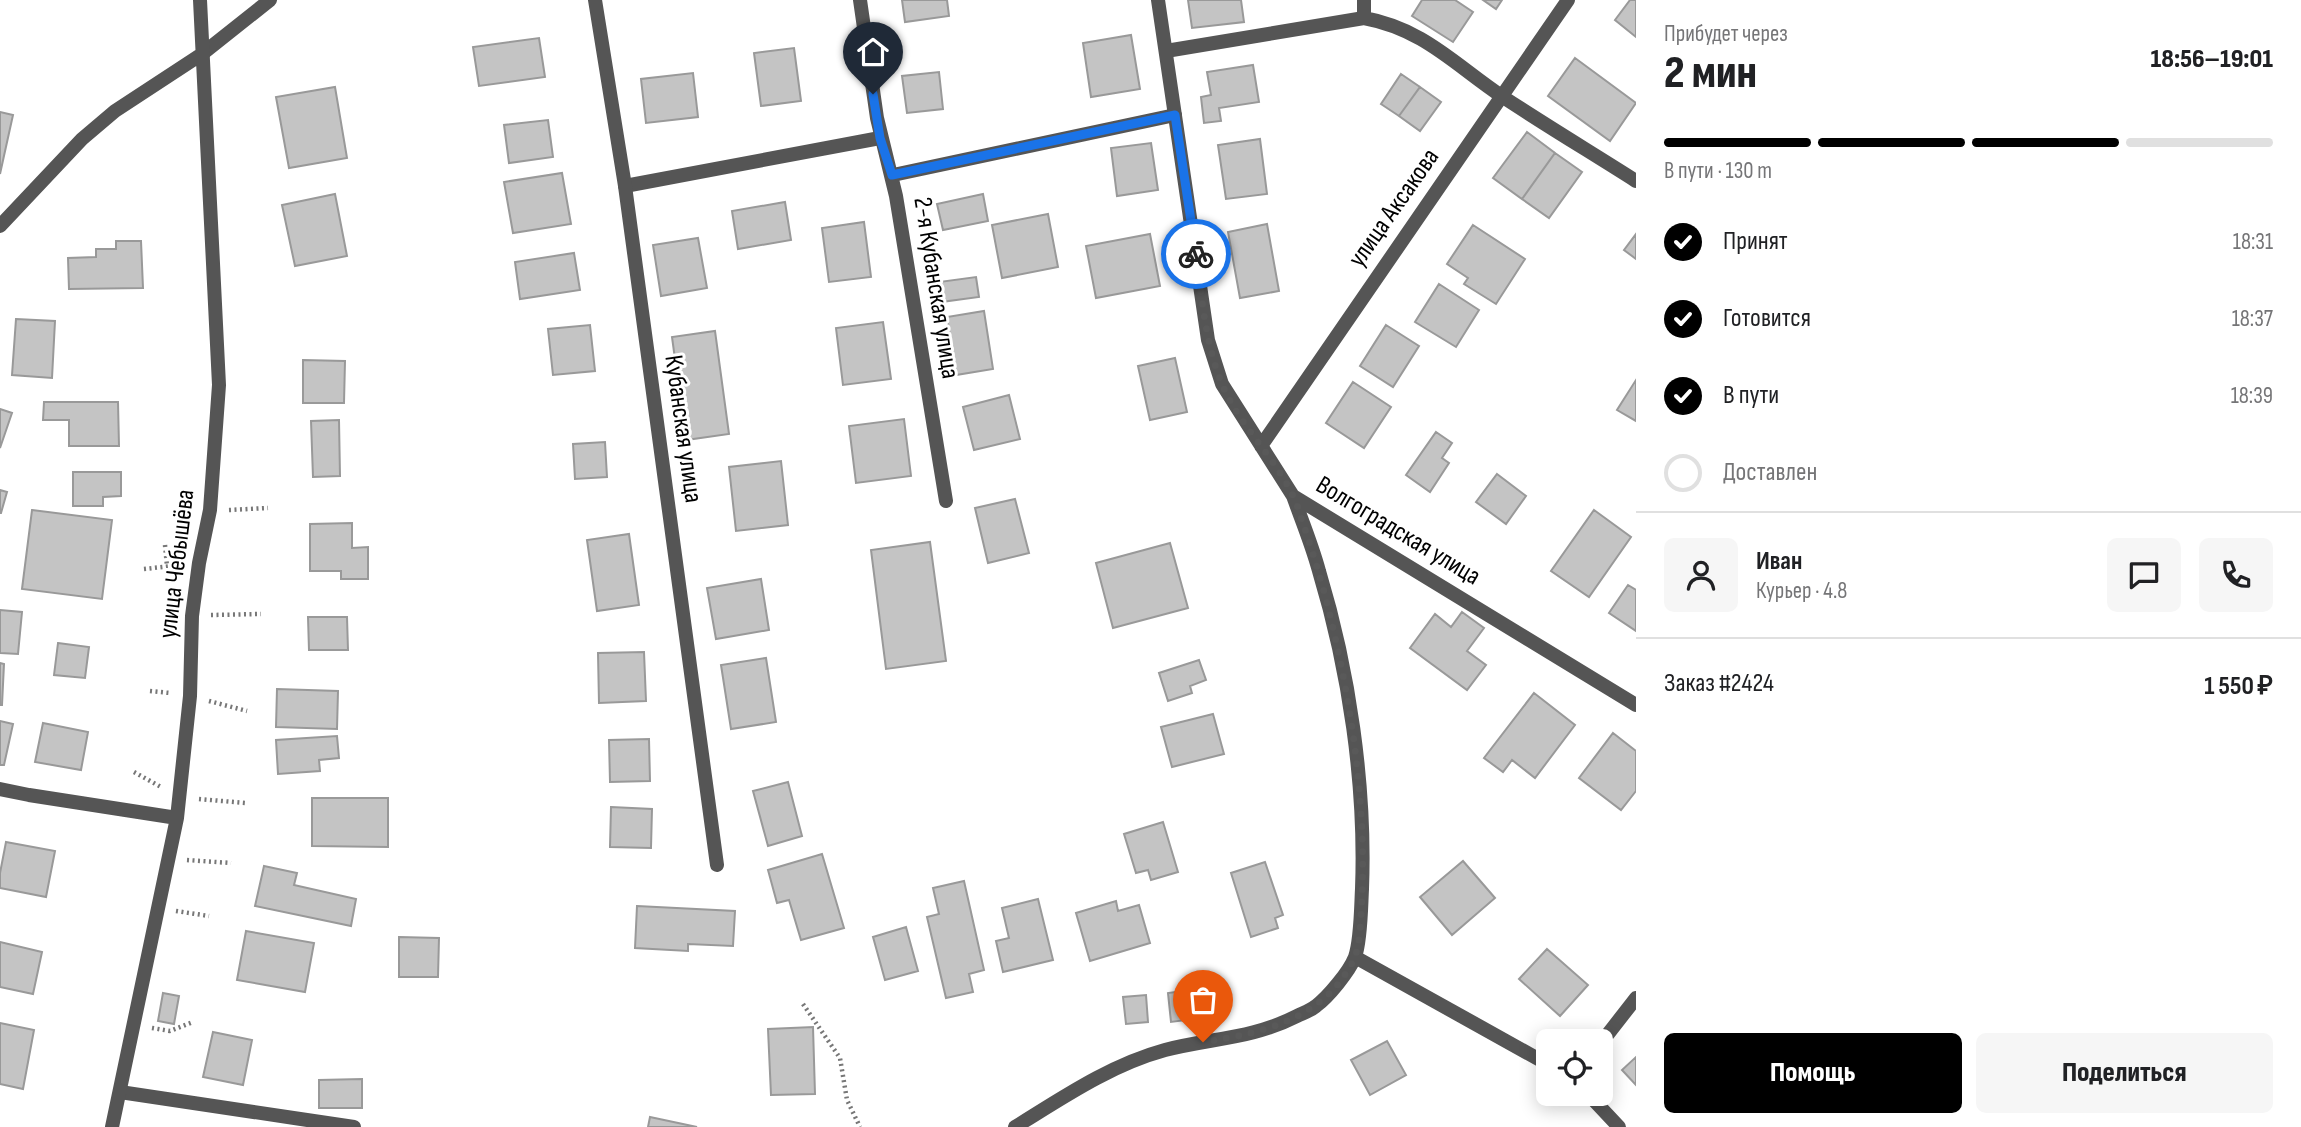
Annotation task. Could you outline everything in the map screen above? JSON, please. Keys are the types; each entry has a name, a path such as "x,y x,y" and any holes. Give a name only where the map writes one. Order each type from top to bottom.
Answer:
{"street":[{"name":"улица Чебышёва","path":"112,1127 177,818 190,696 192,615 210,510 219,385 200,0"},
{"path":"0,226 82,139 115,111 202,54 270,0"},
{"name":"Кубанская улица","path":"595,0 625,186 717,865"},
{"name":"2-я Кубанская улица","path":"860,0 880,138 892,175 946,501"},
{"name":"Волгоградская улица","path":"1158,0 1208,340 1222,384 1293,496 1636,705"},
{"path":"1364,0 1364,18"},
{"name":"улица Аксакова","path":"1261,446 1568,0"},
{"path":"1166,51 1364,18 1403,28 1421,37 1502,96 1636,181"},
{"path":"892,175 1175,115"},
{"path":"625,186 880,138"},
{"path":"1015,1127 1074,1090 1118,1067 1164,1050 1243,1036 1280,1025 1315,1007 1337,984 1355,957 1361,915 1364,844 1356,750 1342,664 1320,571 1293,496"},
{"path":"0,789 177,818"},
{"path":"1355,957 1536,1058"},
{"path":"1612,1029 1636,998"},
{"path":"120,1092 354,1127"},
{"path":"1599,1106 1619,1127"}],"path":[{"path":"210,510 268,508"},
{"path":"166,545 167,566"},
{"path":"144,569 200,563"},
{"path":"192,615 261,614"},
{"path":"169,858 231,863"},
{"path":"158,909 209,916"},
{"path":"803,1004 840,1058 847,1100 860,1127"},
{"path":"134,1026 170,1031 192,1022"}],"building":[{"path":"902,0 947,0 949,16 905,22"},
{"path":"1188,0 1241,0 1244,22 1192,28"},
{"path":"1422,0 1455,0 1473,12 1453,42 1412,16"},
{"path":"1483,0 1502,0 1496,9"},
{"path":"1630,0 1636,0 1636,37 1615,20"},
{"path":"1131,35 1140,89 1091,97 1083,43"},
{"path":"539,38 545,77 479,86 473,47"},
{"path":"794,48 801,101 761,106 754,53"},
{"path":"1575,58 1636,103 1610,141 1548,96"},
{"path":"1253,65 1259,102 1219,108 1221,121 1204,123 1201,97 1211,95 1207,72"},
{"path":"939,72 943,109 907,113 902,76"},
{"path":"693,73 698,117 646,123 641,79"},
{"path":"1401,74 1420,87 1399,116 1381,104"},
{"path":"335,87 347,158 289,168 276,97"},
{"path":"1420,87 1441,102 1420,131 1399,116"},
{"path":"0,112 13,115 0,174"},
{"path":"548,120 553,157 509,163 504,125"},
{"path":"1527,132 1555,153 1522,199 1493,178"},
{"path":"1260,139 1267,194 1226,199 1218,145"},
{"path":"1151,143 1158,190 1117,196 1111,148"},
{"path":"1555,153 1582,172 1549,218 1522,199"},
{"path":"562,173 571,224 513,233 504,182"},
{"path":"335,194 347,256 295,266 282,205"},
{"path":"983,194 988,221 943,230 937,204"},
{"path":"785,202 791,240 738,249 732,211"},
{"path":"1048,214 1058,267 1002,278 992,225"},
{"path":"864,222 871,277 829,282 822,228"},
{"path":"1267,224 1279,291 1240,298 1228,232"},
{"path":"1473,225 1525,259 1496,304 1464,284 1468,278 1447,264"},
{"path":"1150,234 1160,286 1096,298 1086,246"},
{"path":"1636,234 1636,259 1624,250"},
{"path":"698,238 707,288 661,296 653,245"},
{"path":"116,241 141,241 143,288 69,289 68,258 96,257 96,249 116,249"},
{"path":"574,253 580,290 520,299 515,262"},
{"path":"976,277 979,297 941,302 939,282"},
{"path":"1439,284 1479,310 1456,347 1415,322"},
{"path":"984,311 993,369 956,375 947,317"},
{"path":"16,319 55,321 52,378 12,375"},
{"path":"883,322 891,379 843,385 836,328"},
{"path":"590,325 595,371 553,375 548,329"},
{"path":"1386,325 1419,346 1393,387 1360,366"},
{"path":"715,331 729,434 686,440 672,337"},
{"path":"1175,358 1187,412 1150,420 1138,366"},
{"path":"303,360 345,361 344,403 303,403"},
{"path":"1636,380 1636,421 1617,410"},
{"path":"1353,382 1391,407 1364,448 1326,423"},
{"path":"1009,395 1020,439 974,450 963,407"},
{"path":"44,402 118,402 119,446 69,446 69,420 43,420"},
{"path":"0,409 12,413 0,448"},
{"path":"904,419 911,476 856,483 849,426"},
{"path":"339,420 340,476 313,477 311,421"},
{"path":"1436,432 1452,443 1442,458 1449,463 1430,492 1406,475"},
{"path":"605,442 607,477 575,479 573,444"},
{"path":"781,461 788,525 736,531 729,467"},
{"path":"73,472 121,472 121,496 103,497 103,506 73,506"},
{"path":"1497,474 1526,496 1506,524 1476,502"},
{"path":"0,490 7,492 1,513 0,513"},
{"path":"1015,499 1029,553 988,563 975,508"},
{"path":"32,510 112,520 102,599 22,589"},
{"path":"1594,510 1631,537 1589,597 1551,571"},
{"path":"352,523 352,548 368,547 368,579 341,579 341,571 310,571 310,524"},
{"path":"629,534 639,605 597,611 587,540"},
{"path":"930,542 946,661 886,669 871,550"},
{"path":"1170,543 1188,608 1113,628 1096,563"},
{"path":"761,579 769,630 716,639 707,588"},
{"path":"1628,585 1636,590 1636,631 1609,613"},
{"path":"0,610 22,612 18,654 0,653"},
{"path":"1462,612 1484,628 1467,651 1486,665 1467,690 1410,648 1435,614 1451,627"},
{"path":"308,617 347,617 348,650 309,650"},
{"path":"58,643 89,647 85,678 54,675"},
{"path":"644,652 646,701 599,703 598,653"},
{"path":"766,658 776,722 731,729 721,665"},
{"path":"1199,660 1206,680 1190,686 1192,693 1168,701 1159,673"},
{"path":"0,663 4,664 2,705 0,705"},
{"path":"277,689 338,691 337,729 276,727"},
{"path":"1534,693 1575,725 1535,778 1512,760 1503,772 1484,758"},
{"path":"1213,714 1224,754 1172,767 1161,727"},
{"path":"0,721 13,724 4,765 0,765"},
{"path":"43,723 88,732 81,770 35,762"},
{"path":"1613,733 1636,751 1636,791 1621,810 1579,778"},
{"path":"337,736 339,758 319,760 320,771 278,774 276,740"},
{"path":"649,739 650,781 610,782 609,740"},
{"path":"788,782 802,836 768,846 753,791"},
{"path":"312,798 388,798 388,847 312,846"},
{"path":"611,807 652,809 651,848 610,847"},
{"path":"1163,822 1178,872 1151,880 1148,870 1136,873 1124,834"},
{"path":"6,842 55,851 46,897 0,888"},
{"path":"822,854 844,928 801,940 789,900 777,903 768,870"},
{"path":"1463,861 1495,898 1452,935 1420,897"},
{"path":"1265,862 1283,915 1275,918 1278,928 1251,937 1231,873"},
{"path":"264,866 297,873 294,885 356,899 351,926 255,906"},
{"path":"964,881 984,970 969,974 973,992 946,998 927,917 939,914 933,888"},
{"path":"1038,899 1053,960 1003,972 996,941 1009,938 1002,908"},
{"path":"1116,901 1118,911 1139,905 1150,943 1090,961 1076,913"},
{"path":"637,906 735,911 733,946 688,944 688,951 635,948"},
{"path":"906,927 918,971 885,980 873,937"},
{"path":"246,931 314,943 305,992 237,980"},
{"path":"399,937 439,938 438,977 399,977"},
{"path":"0,942 42,952 33,994 0,987"},
{"path":"1547,949 1588,985 1560,1016 1519,979"},
{"path":"1190,990 1194,1019 1171,1022 1168,993"},
{"path":"163,993 179,996 174,1024 158,1021"},
{"path":"1146,995 1148,1022 1126,1024 1123,997"},
{"path":"0,1023 34,1030 23,1089 0,1084"},
{"path":"813,1027 815,1094 771,1095 768,1029"},
{"path":"213,1032 252,1040 243,1085 203,1077"},
{"path":"1387,1041 1406,1075 1370,1095 1351,1060"},
{"path":"1636,1057 1636,1085 1622,1070"},
{"path":"362,1079 362,1108 319,1108 319,1080"},
{"path":"650,1117 697,1127 648,1127"}],"way so far":[{"path":"1196,254 1208,340 1222,384 1293,496 1320,571 1342,664 1356,750 1364,844 1361,915 1355,957 1337,984 1315,1007 1280,1025 1243,1036 1203,1042"}],"route":[{"path":"873,94 880,138 892,175 1175,115 1196,254"}]}
